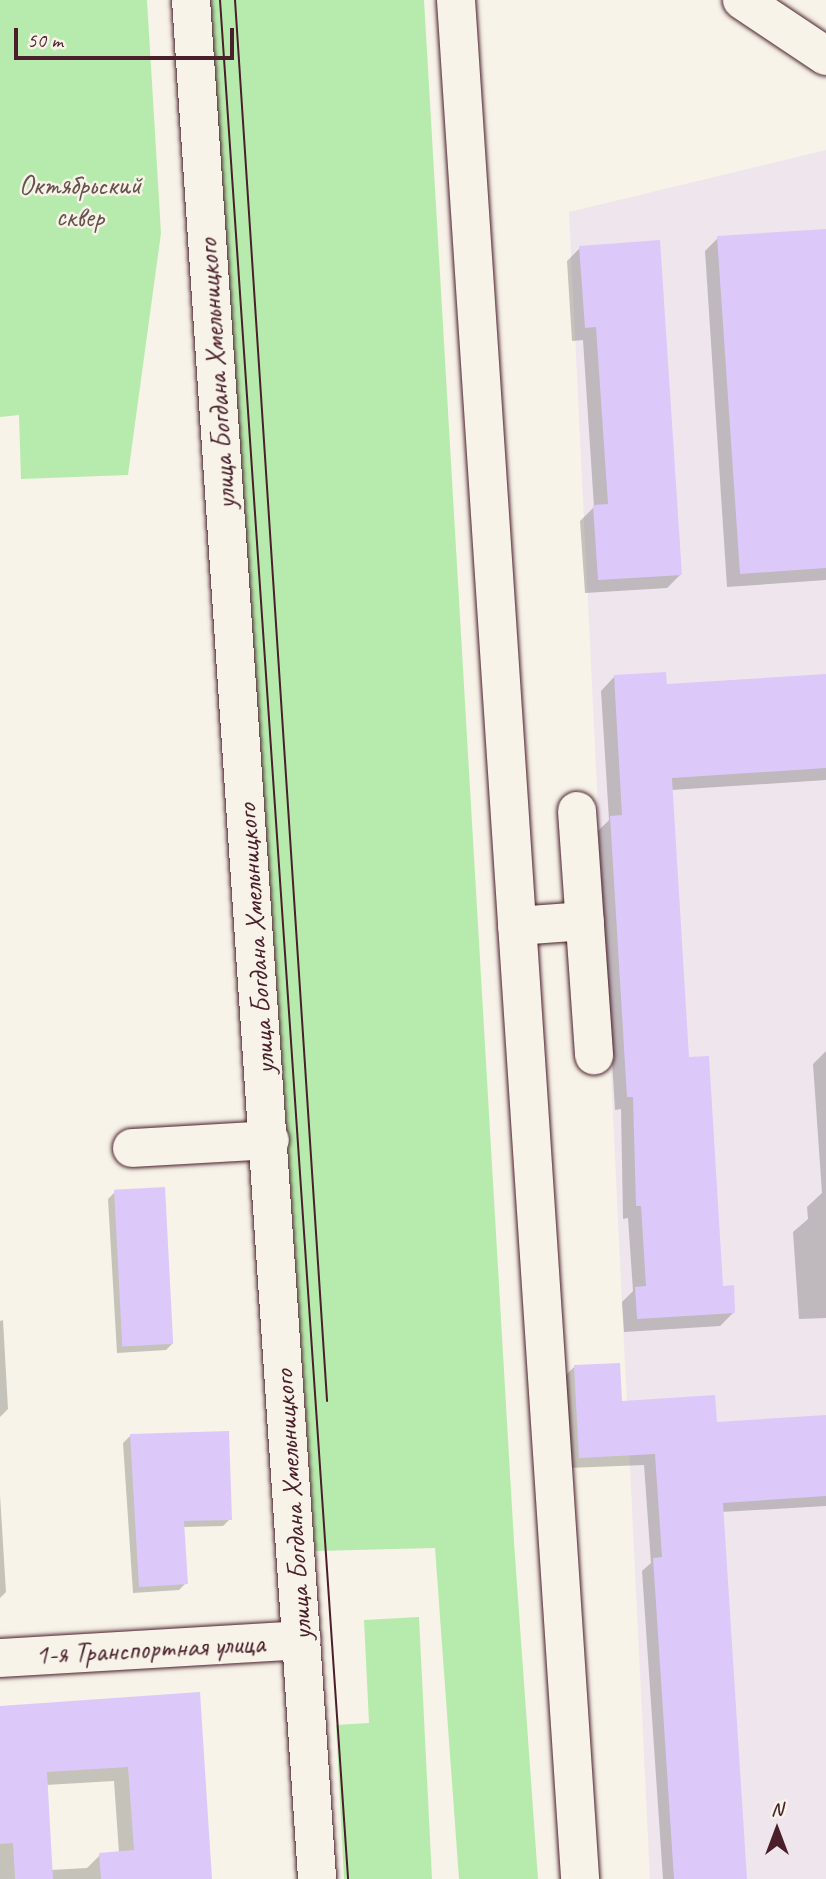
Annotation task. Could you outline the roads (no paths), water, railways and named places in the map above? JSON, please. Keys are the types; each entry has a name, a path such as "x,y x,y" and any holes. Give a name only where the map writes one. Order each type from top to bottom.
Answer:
{"main road":[{"name":"улица Богдана Хмельницкого","path":"191,0 270,1140 317,1879"},
{"path":"456,0 580,1879"},
{"path":"742,0 826,56"},
{"path":"577,811 594,1055"},
{"path":"517,926 584,921"},
{"path":"132,1148 270,1140"},
{"name":"1-я Транспортная улица","path":"0,1658 301,1640"}],"tram line":[{"path":"220,0 348,1879"},
{"path":"235,0 327,1401"}],"park label":[{"name":"Октябрьский сквер","path":"80,201"}]}
